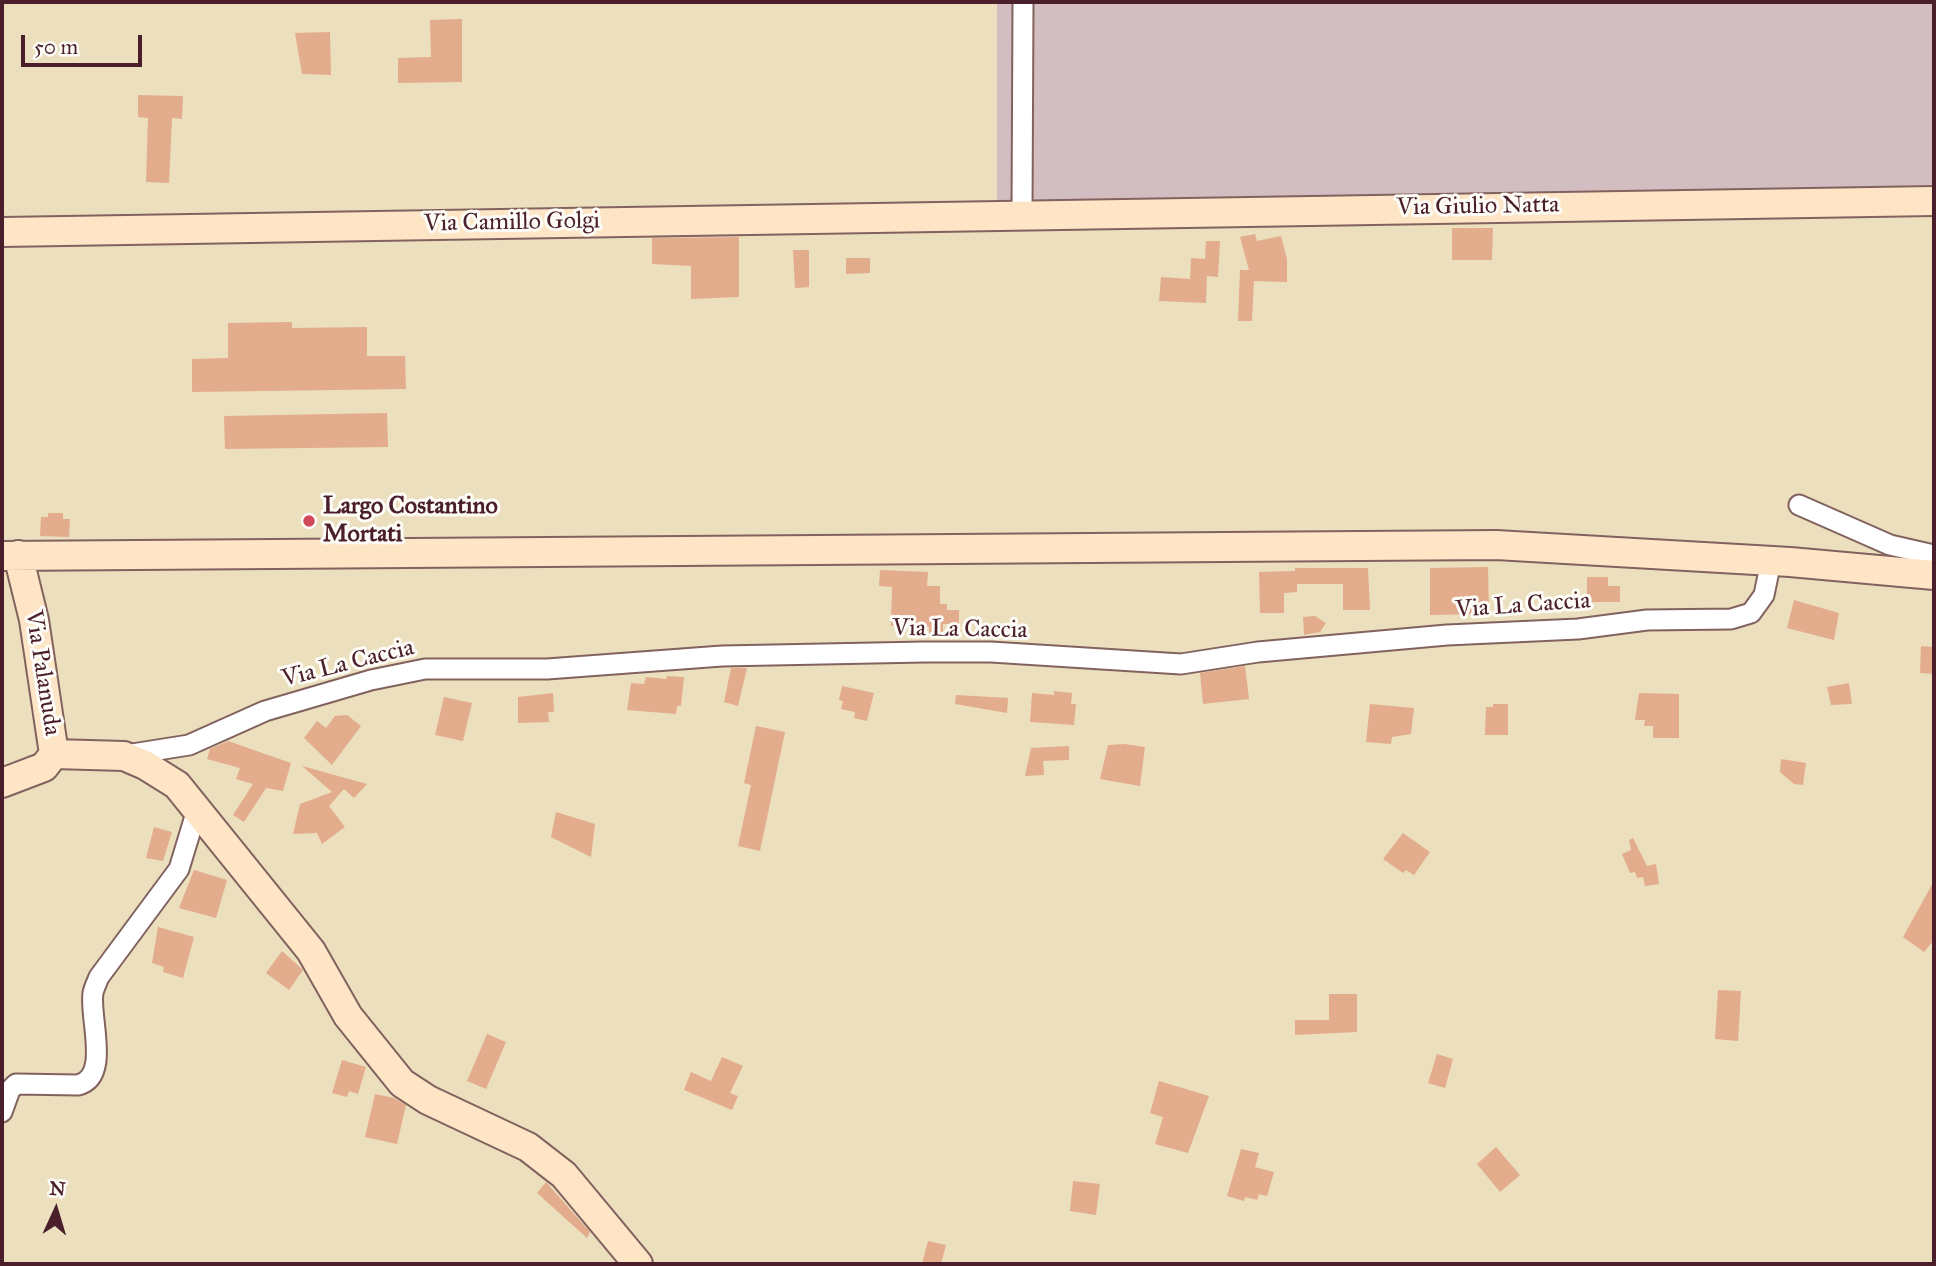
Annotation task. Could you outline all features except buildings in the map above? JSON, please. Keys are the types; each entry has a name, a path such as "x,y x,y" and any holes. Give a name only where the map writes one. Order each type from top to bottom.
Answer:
{"street":[{"path":"1022,214 1023,2"},
{"name":"Via Giulio Natta","path":"1022,214 1934,201"},
{"name":"Via Camillo Golgi","path":"2,232 1022,214"},
{"path":"1799,505 1890,545 1934,555"},
{"path":"10,556 1496,545 1771,561 1934,575"},
{"name":"Via Palanuda","path":"10,556 34,620 54,754 124,756 145,765 177,785 196,813 311,951 348,1016 402,1083 428,1100 528,1147 564,1175 638,1264"},
{"name":"Via La Caccia","path":"124,756 189,745 265,711 371,680 425,668 547,669 722,656 924,652 991,652 1181,664 1258,652 1447,635 1578,629 1647,620 1731,619 1751,612 1764,595 1771,561"},
{"path":"2,783 34,771 54,754"},
{"path":"2,1112 10,1090 16,1084 78,1085 87,1083 94,1074 96,1039 93,994 99,977 179,869 196,813"}],"shaded area":[{"path":"997,2 1934,2 1934,190 997,202"}],"place":[{"name":"Largo Costantino Mortati","path":"309,521"}]}
